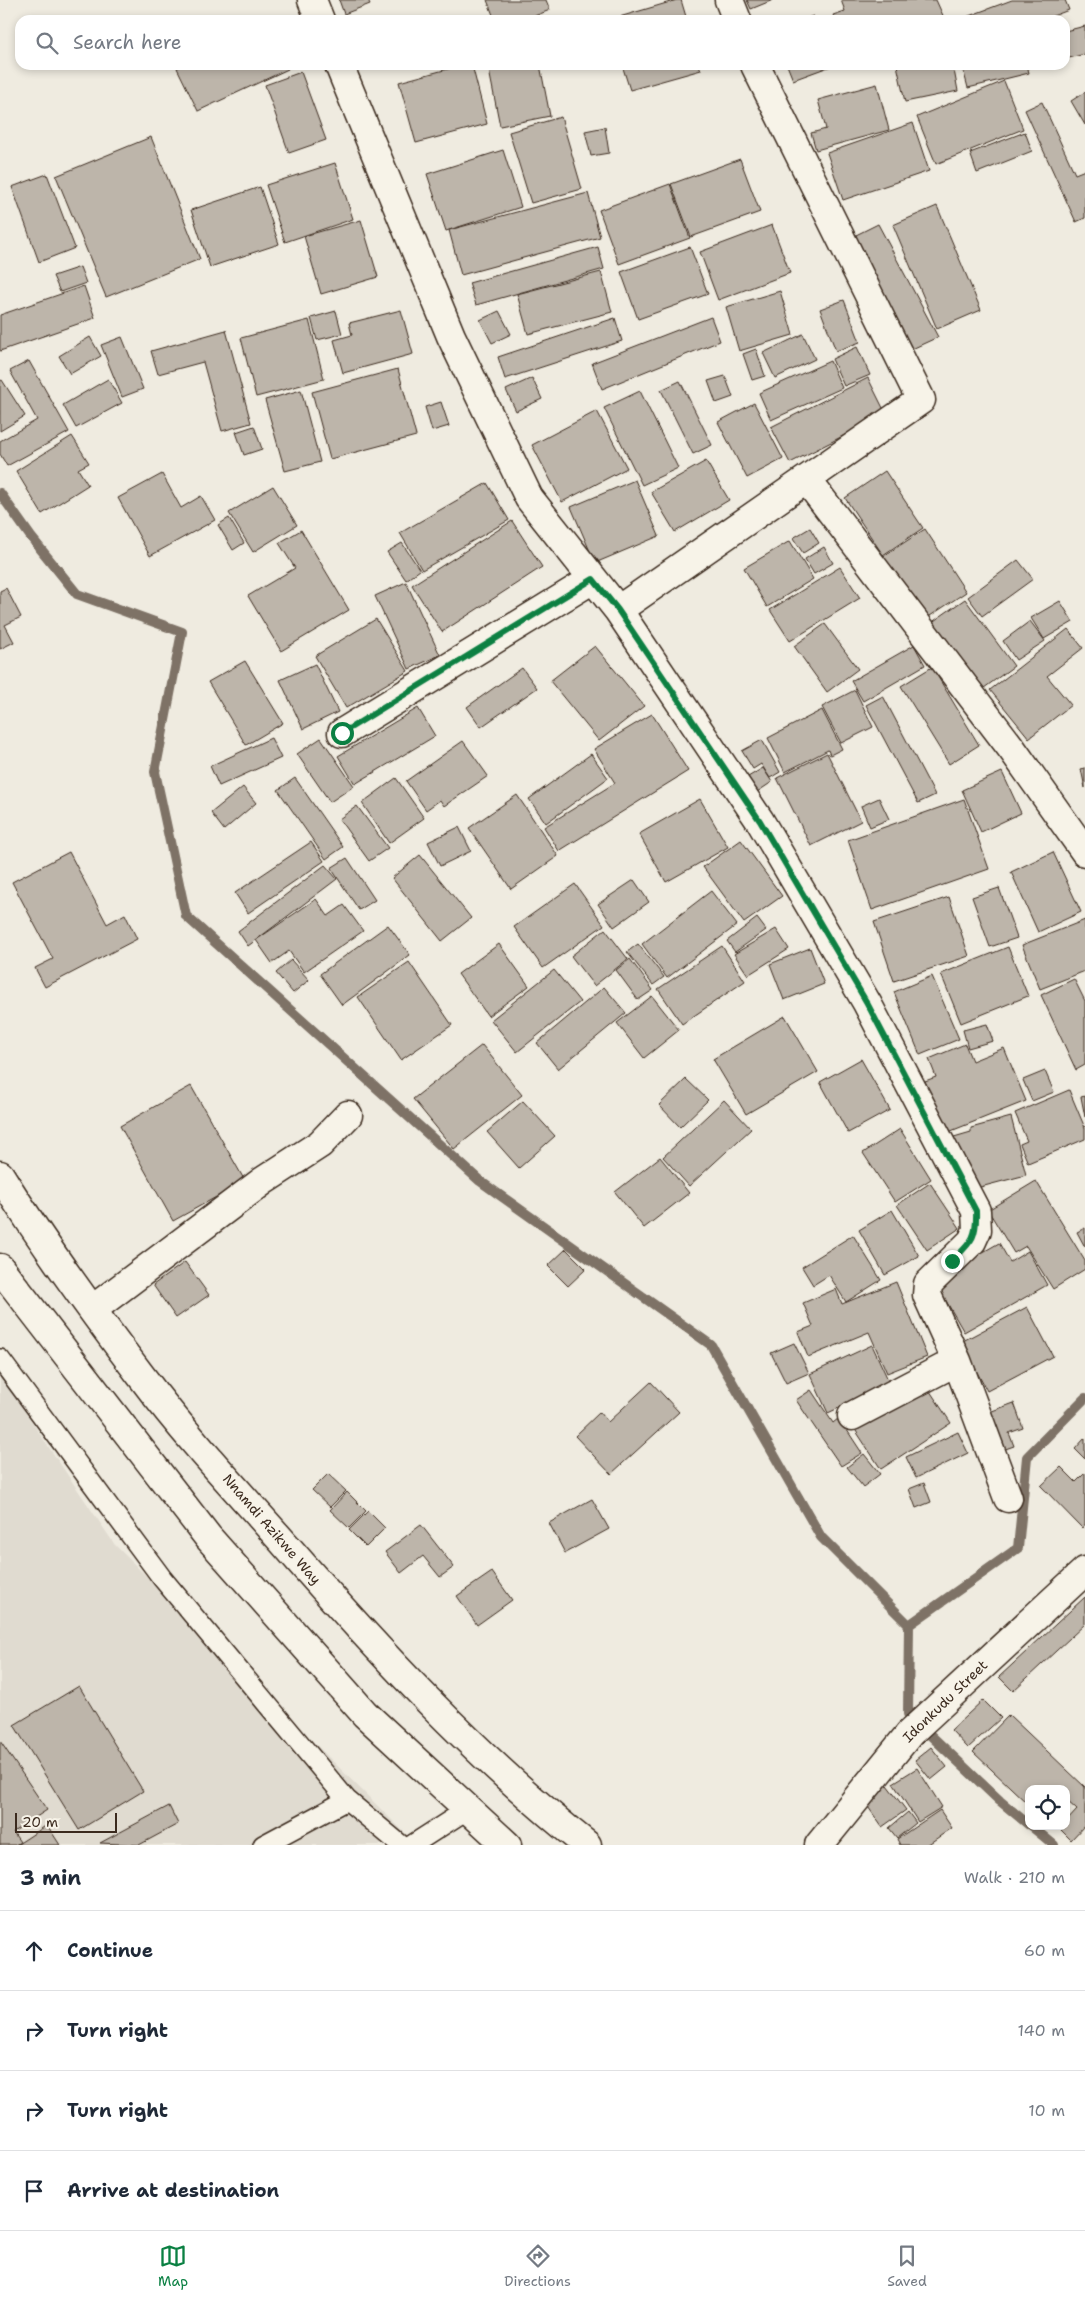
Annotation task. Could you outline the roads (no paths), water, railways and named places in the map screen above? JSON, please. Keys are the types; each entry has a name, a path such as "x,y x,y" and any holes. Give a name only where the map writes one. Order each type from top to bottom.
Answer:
{"main road":[{"path":"312,0 318,15"},
{"path":"729,0 735,15"},
{"path":"341,70 451,336 529,498 618,610 760,821 867,1003 976,1211 977,1230 972,1241 928,1284 927,1295 958,1361 1008,1498"},
{"path":"618,610 921,400 757,70"},
{"path":"806,480 1012,749 1085,852"},
{"path":"342,733 593,579"},
{"path":"92,1309 263,1181 320,1144 348,1115"},
{"name":"Nnamdi Azikwe Way","path":"0,1175 92,1309 146,1382 328,1594 425,1697 533,1802 587,1845"},
{"path":"0,1268 208,1537 365,1714 507,1845"},
{"path":"852,1416 958,1361"},
{"name":"Idonkudu Street","path":"825,1843 910,1733 1085,1571"}],"lane":[{"path":"0,1359 162,1578 347,1800 402,1845"},
{"path":"263,1845 347,1800"},
{"path":"412,1845 468,1809"}],"waterway":[{"path":"0,493 31,537 77,594 182,632 155,772 186,916 480,1181 711,1345 821,1537 909,1625"},
{"path":"1025,1822 1000,1801 908,1714 909,1625 1018,1548 1027,1457 1085,1398"},
{"path":"1036,1830 1054,1845"}]}
